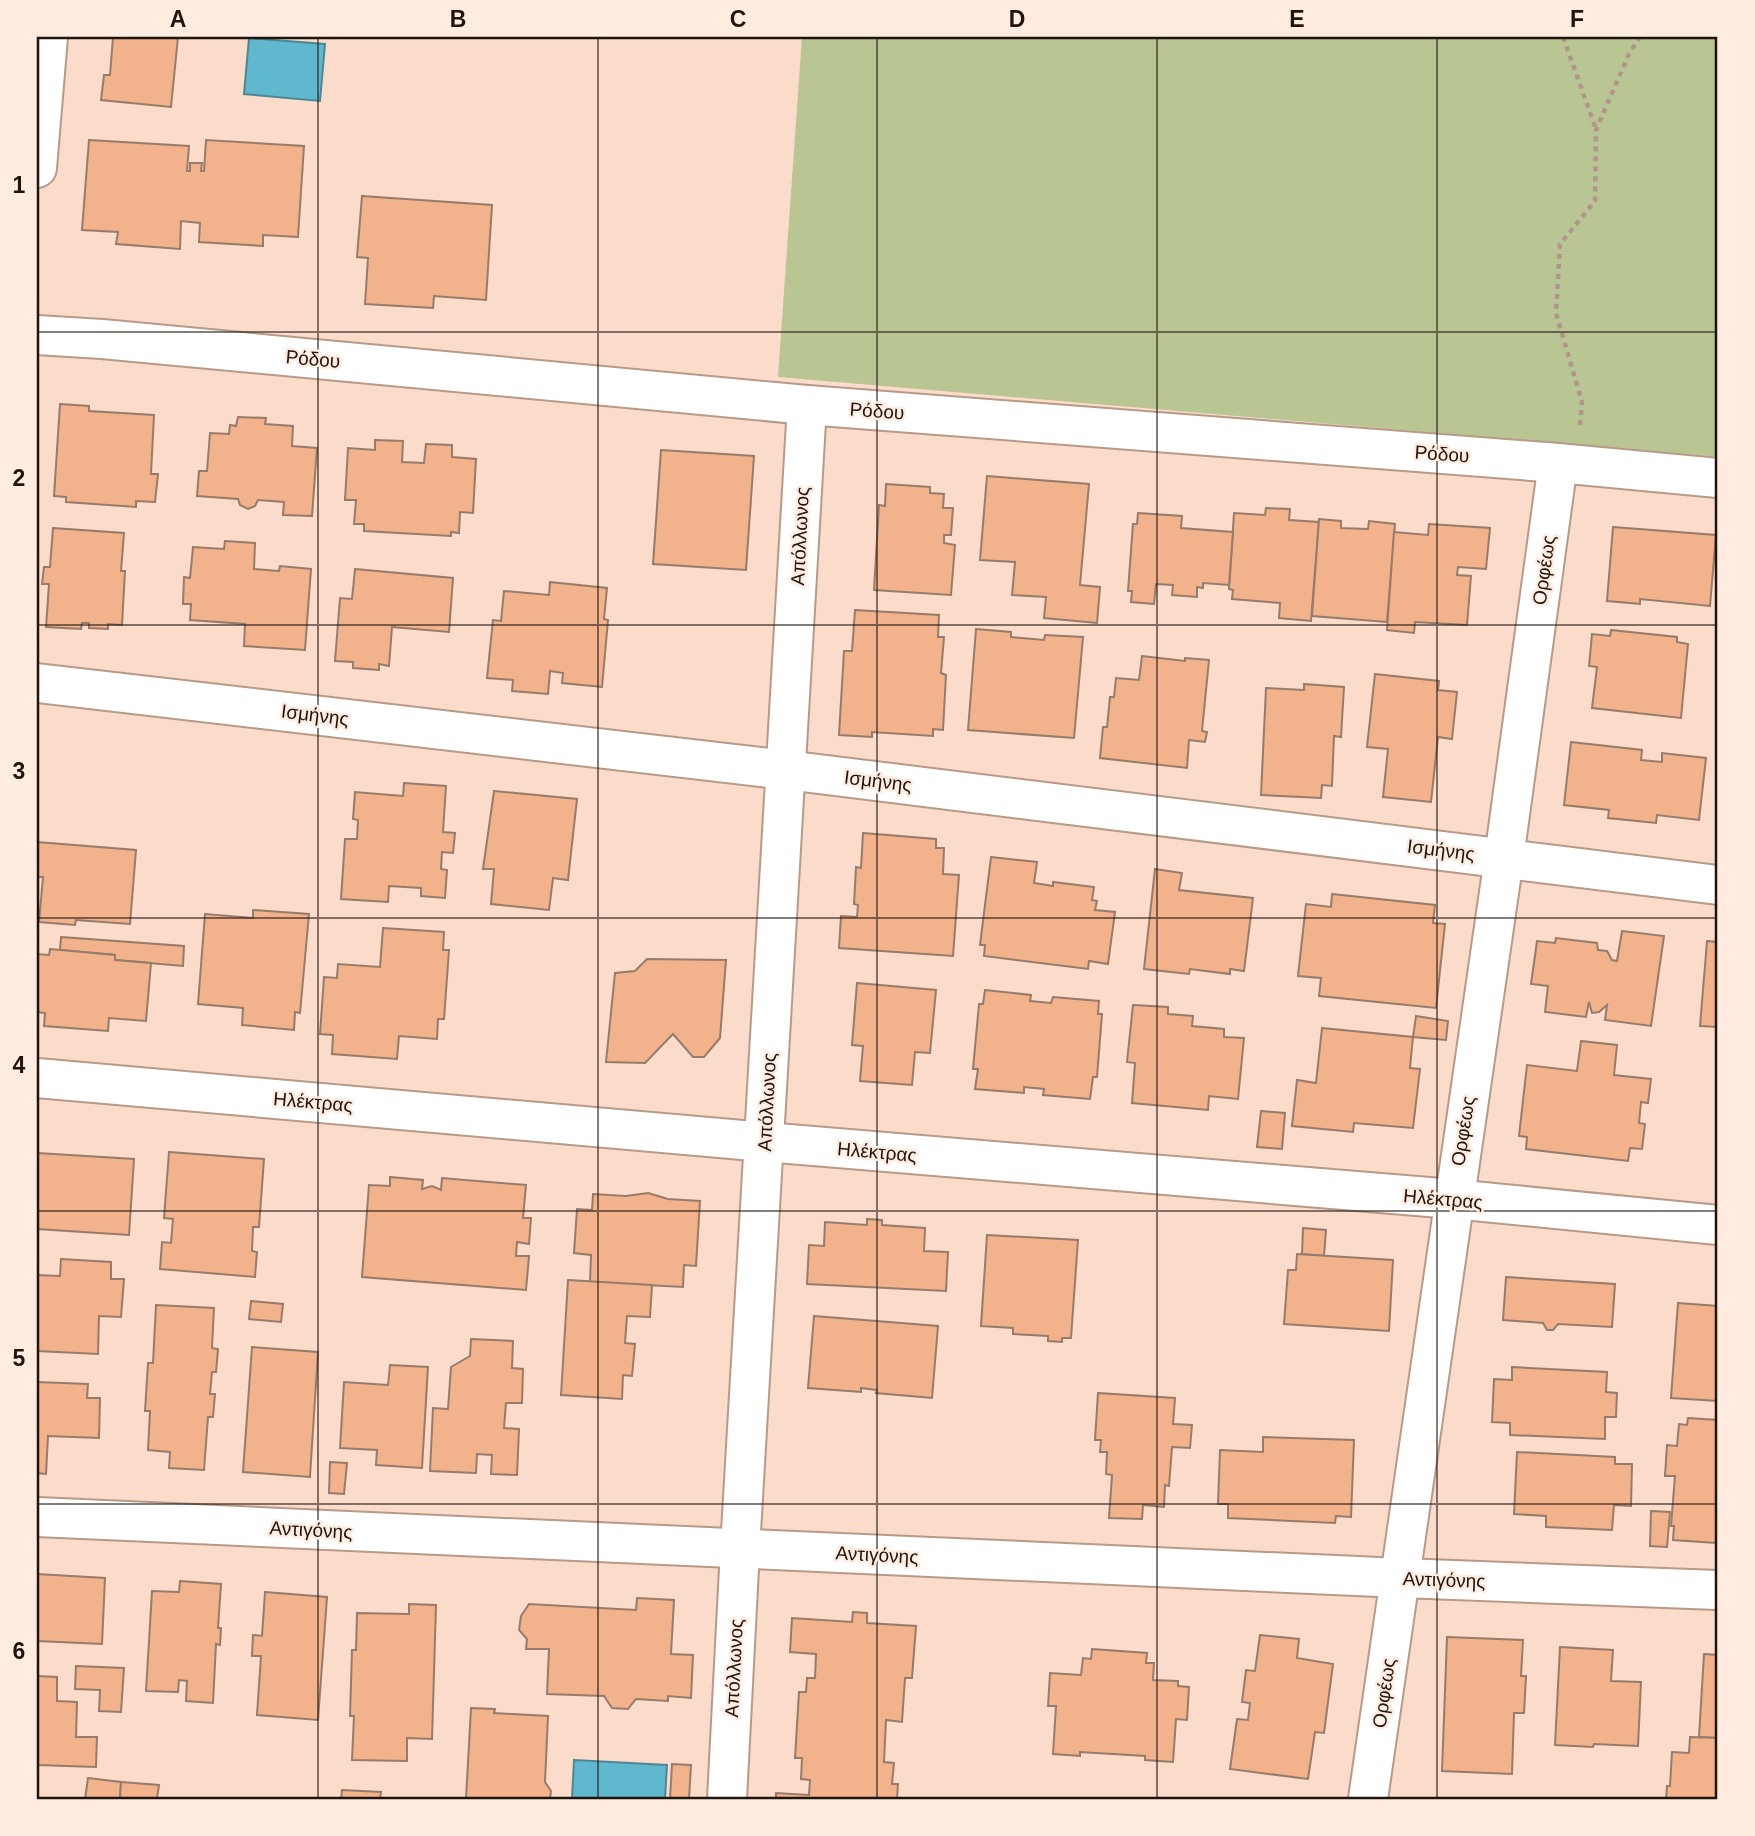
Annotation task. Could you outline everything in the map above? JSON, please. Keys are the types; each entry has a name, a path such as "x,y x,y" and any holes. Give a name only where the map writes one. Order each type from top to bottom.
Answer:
{"street":[{"path":"37,168 48,37"},
{"name":"Ρόδου","path":"37,335 807,405 1559,463 1718,478"},
{"name":"Απόλλωνος","path":"727,1799 807,405"},
{"name":"Ορφέως","path":"1368,1799 1559,463"},
{"name":"Ισμήνης","path":"37,683 786,770 1718,886"},
{"name":"Ηλέκτρας","path":"37,1078 1453,1199 1718,1225"},
{"name":"Αντιγόνης","path":"37,1517 1718,1590"}],"path":[{"path":"1559,463 1580,438 1582,402 1556,313 1560,244 1595,201 1596,130 1563,37"},
{"path":"1596,130 1629,54 1640,37"}],"green space":[{"path":"802,37 1718,37 1718,457 778,377"}],"water":[{"path":"249,38 325,44 320,101 244,94"},
{"path":"574,1760 667,1765 665,1799 572,1799"}],"building":[{"path":"113,37 178,37 171,107 101,100 104,75 110,75"},
{"path":"89,140 189,146 187,171 190,171 190,163 202,163 201,171 204,171 206,140 304,146 298,237 263,235 263,246 199,242 200,223 181,221 180,249 116,244 118,232 82,230"},
{"path":"362,196 492,205 486,300 434,296 433,308 365,304 368,258 357,257"},
{"path":"60,404 89,406 89,411 154,415 151,474 158,474 155,502 136,501 136,507 66,502 66,497 54,496"},
{"path":"238,417 266,418 265,424 293,426 292,446 317,448 312,516 283,515 284,502 258,500 255,506 248,509 240,505 238,499 197,496 199,471 207,471 210,433 229,434 230,425 236,426"},
{"path":"375,440 403,441 402,462 424,463 426,444 452,445 452,457 476,459 473,513 460,512 459,533 451,532 451,536 364,531 364,524 354,524 356,500 345,500 348,448 375,450"},
{"path":"661,450 754,456 746,570 653,564"},
{"path":"987,476 1089,484 1080,585 1100,587 1097,623 1044,618 1046,597 1012,595 1015,562 980,560"},
{"path":"886,484 930,487 930,493 944,494 943,508 953,508 951,535 944,535 944,543 955,545 951,595 874,590 879,505 885,506"},
{"path":"1266,508 1290,509 1289,520 1319,522 1311,621 1279,618 1280,603 1232,599 1233,590 1229,589 1234,513 1265,515"},
{"path":"1138,513 1182,516 1181,528 1233,532 1229,585 1203,583 1203,588 1197,587 1197,597 1172,595 1173,585 1156,584 1154,604 1131,602 1132,591 1128,591 1133,524 1137,524"},
{"path":"1319,519 1341,521 1341,528 1368,529 1369,521 1395,524 1387,622 1312,616"},
{"path":"1429,524 1490,528 1486,569 1458,567 1457,575 1471,576 1467,625 1415,622 1414,633 1387,630 1394,532 1428,535"},
{"path":"1613,527 1716,535 1710,606 1640,599 1640,604 1607,601"},
{"path":"53,528 124,533 121,571 125,571 122,625 108,624 108,629 89,628 89,623 82,623 81,629 46,627 49,584 42,584 44,567 50,567"},
{"path":"225,541 255,543 254,569 279,571 280,566 311,569 305,650 244,646 245,624 190,620 191,604 183,604 184,577 190,578 193,547 224,549"},
{"path":"355,569 453,578 449,632 392,627 389,666 379,664 379,670 353,668 353,662 335,661 340,598 352,599"},
{"path":"550,582 607,588 604,619 608,620 602,687 562,683 563,673 550,671 548,694 512,691 513,680 487,678 493,620 501,621 504,591 549,595"},
{"path":"855,610 939,615 938,637 944,637 941,673 946,675 943,730 933,729 933,736 872,732 872,737 839,735 844,651 852,651"},
{"path":"976,629 1011,632 1011,637 1044,640 1045,635 1083,637 1074,738 968,730"},
{"path":"1611,630 1677,637 1677,642 1688,644 1681,718 1592,708 1597,667 1589,666 1592,634 1610,636"},
{"path":"1142,656 1185,661 1185,658 1209,660 1202,731 1207,732 1205,742 1189,740 1187,768 1100,758 1103,727 1107,727 1110,697 1114,697 1116,678 1139,680"},
{"path":"1375,674 1439,681 1438,690 1457,692 1452,739 1438,737 1431,802 1383,797 1388,749 1367,747"},
{"path":"1304,684 1344,687 1341,737 1334,736 1332,786 1322,785 1321,798 1261,795 1266,688 1304,690"},
{"path":"1571,742 1642,750 1641,760 1662,762 1662,753 1706,758 1699,820 1657,815 1656,823 1608,818 1609,810 1564,805"},
{"path":"404,783 446,786 443,832 455,833 453,853 442,852 441,869 447,870 445,898 421,896 421,888 389,886 388,902 341,899 345,839 357,839 358,820 353,819 355,792 403,796"},
{"path":"494,791 577,799 568,880 553,878 549,910 491,904 494,869 483,869"},
{"path":"863,833 936,839 936,848 944,848 943,874 959,875 953,956 839,948 841,916 857,917 858,905 854,904 856,867 861,868"},
{"path":"37,842 136,850 130,924 76,920 75,925 39,922 43,877 37,877"},
{"path":"991,857 1037,862 1034,883 1053,886 1053,882 1094,887 1092,900 1097,901 1095,910 1115,912 1108,964 1089,961 1088,969 984,956 985,945 980,945"},
{"path":"1155,869 1182,873 1179,890 1253,898 1244,971 1230,969 1230,974 1190,969 1189,974 1144,969"},
{"path":"1332,894 1435,905 1433,923 1445,924 1436,1008 1319,996 1321,978 1298,976 1306,904 1331,907"},
{"path":"253,910 309,914 300,1013 295,1012 294,1030 242,1025 243,1008 198,1004 205,914 253,918"},
{"path":"383,928 444,932 443,950 449,950 444,1019 438,1019 437,1039 399,1036 397,1059 332,1054 333,1035 320,1034 324,977 337,978 338,964 380,967"},
{"path":"1622,931 1664,936 1651,1026 1605,1020 1607,1005 1599,1012 1592,1013 1589,1002 1586,1017 1545,1012 1548,986 1531,984 1537,941 1555,943 1556,938 1597,943 1598,950 1607,951 1612,960 1617,961"},
{"path":"61,937 184,946 183,966 115,960 115,955 60,950"},
{"path":"1707,941 1718,942 1718,1027 1700,1026"},
{"path":"50,949 115,955 115,960 151,963 146,1021 109,1018 108,1031 44,1026 45,1013 37,1012 37,954 49,955"},
{"path":"647,959 726,960 720,1038 704,1057 693,1057 673,1034 645,1063 606,1062 615,973 635,971"},
{"path":"857,983 936,990 930,1053 915,1052 912,1085 860,1081 863,1046 852,1045"},
{"path":"985,990 1031,995 1030,1001 1051,1003 1053,997 1099,1001 1098,1014 1102,1014 1097,1077 1093,1077 1090,1099 1043,1095 1044,1089 1024,1087 1024,1093 975,1089 978,1069 973,1069 979,1004 983,1004"},
{"path":"1133,1005 1168,1007 1168,1014 1193,1016 1192,1026 1224,1029 1224,1037 1244,1038 1238,1099 1209,1096 1208,1110 1132,1103 1135,1063 1127,1062"},
{"path":"1416,1016 1448,1021 1446,1040 1413,1037"},
{"path":"1322,1028 1413,1037 1410,1068 1420,1069 1413,1128 1354,1123 1353,1132 1292,1126 1297,1080 1316,1083"},
{"path":"1581,1041 1617,1045 1614,1075 1651,1079 1648,1103 1641,1102 1639,1123 1645,1124 1642,1149 1630,1148 1628,1161 1526,1149 1527,1137 1519,1136 1527,1065 1577,1071"},
{"path":"1261,1111 1285,1113 1282,1149 1257,1147"},
{"path":"169,1152 264,1159 259,1227 253,1227 252,1251 257,1252 255,1277 160,1269 162,1242 171,1243 173,1219 164,1218"},
{"path":"37,1153 134,1159 129,1235 37,1229"},
{"path":"390,1177 423,1180 422,1189 432,1186 441,1190 442,1178 526,1185 523,1218 531,1218 529,1244 517,1242 516,1256 529,1256 526,1290 362,1277 369,1185 390,1186"},
{"path":"648,1193 668,1199 700,1201 696,1266 684,1265 683,1287 590,1282 591,1255 574,1253 577,1209 592,1210 593,1194 626,1196"},
{"path":"867,1219 882,1220 882,1225 925,1228 924,1251 948,1252 946,1291 807,1284 809,1245 824,1246 825,1222 867,1225"},
{"path":"1303,1228 1326,1230 1324,1256 1302,1254"},
{"path":"987,1235 1078,1240 1071,1338 1062,1338 1062,1342 1048,1341 1048,1336 1013,1334 1013,1328 981,1326"},
{"path":"1297,1254 1393,1260 1389,1331 1284,1324 1288,1270 1296,1270"},
{"path":"61,1259 111,1262 111,1279 124,1279 121,1317 99,1316 98,1354 37,1351 37,1275 60,1276"},
{"path":"1506,1277 1615,1284 1612,1327 1558,1324 1553,1330 1547,1330 1543,1323 1503,1320"},
{"path":"568,1280 652,1285 650,1317 627,1316 625,1343 635,1344 632,1376 623,1375 622,1399 561,1395"},
{"path":"251,1301 283,1304 281,1322 249,1319"},
{"path":"1678,1303 1718,1306 1718,1401 1671,1398"},
{"path":"156,1305 214,1308 212,1348 218,1349 216,1372 212,1372 210,1394 215,1394 213,1417 208,1417 204,1470 169,1468 170,1452 148,1450 150,1411 145,1411 148,1363 153,1363"},
{"path":"814,1316 938,1326 932,1398 876,1393 877,1390 861,1388 861,1392 808,1388"},
{"path":"471,1339 513,1341 512,1368 523,1369 522,1403 506,1403 504,1428 519,1429 517,1475 491,1474 492,1455 477,1454 476,1473 430,1471 433,1408 448,1409 451,1367 470,1356"},
{"path":"252,1347 318,1352 310,1477 243,1472"},
{"path":"390,1365 428,1367 422,1468 376,1465 377,1450 340,1448 344,1382 388,1385"},
{"path":"1512,1367 1607,1372 1606,1392 1617,1393 1616,1417 1605,1417 1605,1439 1510,1435 1510,1423 1492,1422 1494,1379 1512,1380"},
{"path":"37,1382 88,1384 87,1398 100,1398 99,1438 48,1436 46,1474 37,1473"},
{"path":"1098,1393 1175,1398 1173,1424 1192,1425 1190,1448 1172,1447 1169,1486 1165,1485 1164,1507 1143,1505 1142,1519 1109,1518 1112,1475 1106,1474 1107,1452 1100,1452 1101,1440 1095,1440"},
{"path":"1688,1418 1718,1420 1716,1543 1673,1540 1674,1526 1671,1526 1675,1476 1665,1476 1667,1445 1677,1446 1679,1424 1687,1425"},
{"path":"1263,1437 1354,1440 1351,1517 1336,1516 1335,1523 1228,1518 1228,1504 1218,1504 1220,1450 1263,1452"},
{"path":"1517,1452 1615,1457 1615,1464 1632,1464 1631,1506 1614,1505 1612,1530 1546,1527 1546,1516 1514,1514"},
{"path":"330,1462 347,1463 344,1494 329,1493"},
{"path":"1651,1511 1670,1512 1667,1547 1650,1546"},
{"path":"37,1574 105,1578 102,1644 37,1641"},
{"path":"180,1581 221,1584 218,1628 221,1628 220,1645 216,1644 213,1703 186,1701 187,1681 179,1680 178,1692 146,1691 152,1591 179,1592"},
{"path":"265,1592 327,1597 318,1720 257,1715 261,1656 252,1656 253,1635 262,1636"},
{"path":"637,1598 674,1600 671,1654 693,1655 691,1698 668,1696 668,1701 636,1699 628,1709 612,1708 604,1696 547,1694 549,1649 526,1649 527,1639 519,1630 521,1616 529,1604 636,1610"},
{"path":"409,1604 436,1605 432,1739 407,1738 407,1761 352,1760 352,1650 356,1650 357,1613 409,1614"},
{"path":"853,1612 867,1613 867,1623 916,1626 912,1678 905,1678 902,1722 886,1720 884,1762 894,1763 892,1784 898,1784 897,1799 776,1799 776,1793 809,1795 810,1780 801,1779 802,1758 795,1758 799,1692 806,1692 807,1678 815,1678 816,1654 790,1652 792,1618 852,1622"},
{"path":"1260,1635 1299,1639 1297,1658 1333,1664 1324,1733 1315,1732 1308,1779 1230,1769 1237,1719 1248,1720 1250,1703 1242,1702 1246,1670 1255,1671"},
{"path":"1447,1637 1523,1640 1521,1676 1526,1676 1524,1713 1514,1713 1512,1774 1442,1771"},
{"path":"1560,1647 1613,1650 1611,1681 1641,1682 1638,1746 1555,1745"},
{"path":"1092,1649 1147,1653 1146,1663 1154,1663 1153,1680 1178,1681 1178,1686 1189,1687 1187,1720 1176,1719 1173,1762 1145,1760 1145,1756 1080,1752 1080,1756 1053,1754 1056,1706 1048,1706 1050,1673 1081,1675 1083,1658 1091,1659"},
{"path":"1704,1654 1718,1655 1718,1738 1699,1737"},
{"path":"76,1666 124,1668 121,1712 99,1711 100,1690 75,1689"},
{"path":"37,1676 57,1677 57,1701 77,1702 76,1737 97,1737 96,1767 37,1765"},
{"path":"471,1708 495,1709 494,1713 548,1716 545,1782 551,1791 550,1799 466,1799"},
{"path":"1690,1737 1718,1738 1718,1799 1666,1799 1667,1786 1670,1786 1672,1752 1689,1753"},
{"path":"672,1764 691,1765 689,1799 670,1799"},
{"path":"88,1778 121,1782 120,1799 85,1799"},
{"path":"121,1782 159,1785 157,1799 120,1799"},
{"path":"342,1790 381,1792 380,1799 341,1799"}]}
